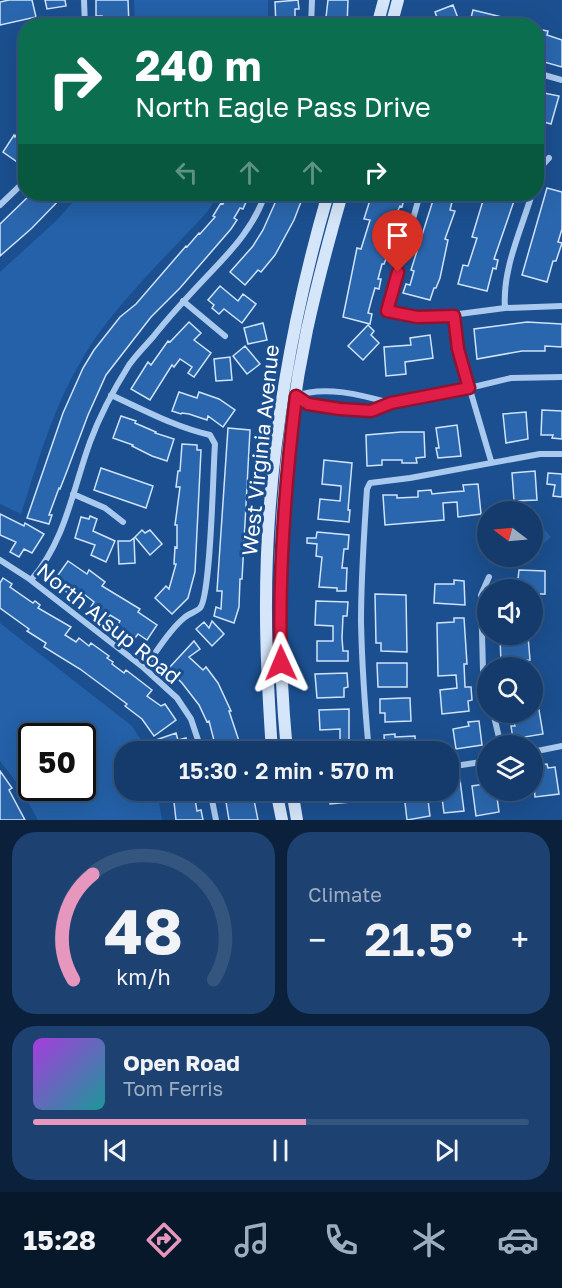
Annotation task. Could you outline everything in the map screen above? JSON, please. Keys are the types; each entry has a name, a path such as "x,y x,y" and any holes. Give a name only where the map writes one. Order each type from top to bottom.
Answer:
{"main road":[{"path":"379,18 384,0"},
{"path":"393,18 398,0"},
{"name":"West Virginia Avenue","path":"272,741 266,614 269,507 282,391 308,264 326,201"},
{"name":"West Virginia Avenue","path":"286,741 281,663 281,566 288,462 307,332 318,281 340,201"},
{"path":"278,801 282,820"},
{"path":"294,801 297,820"}],"street":[{"path":"84,0 85,18"},
{"path":"311,18 312,0"},
{"path":"544,75 562,80"},
{"path":"544,164 549,158"},
{"path":"0,205 18,188"},
{"path":"31,580 50,554 74,494 90,441 111,395 131,362 183,301 235,246 249,228 263,201"},
{"path":"418,201 387,311 417,317 454,316 506,308 562,306"},
{"path":"506,308 504,296 507,276 530,201"},
{"path":"183,301 225,336"},
{"path":"454,316 458,349 491,461"},
{"path":"296,396 308,404 371,411 391,403 511,378 562,377"},
{"path":"296,396 308,391 370,397 391,403"},
{"path":"346,409 347,394"},
{"path":"111,395 161,419 210,435 214,444 204,601 200,608 184,617 144,668"},
{"path":"368,741 361,622 367,489 370,483 410,478 491,461 540,454 562,454"},
{"path":"74,494 105,508 123,522"},
{"name":"North Alsup Road","path":"0,560 31,580 144,668 177,698 191,719 198,741"},
{"path":"483,657 481,596 489,577"},
{"path":"543,750 562,746"},
{"path":"459,765 477,762"},
{"path":"212,801 216,820"}],"shaded area":[{"path":"134,0 268,0 268,18 135,18"},
{"path":"74,201 214,201 208,211 124,302 93,341 71,379 54,416 21,514 0,504 0,272 57,220"},
{"path":"543,528 551,537 543,544"},
{"path":"0,623 132,726 142,741 114,741 114,801 159,801 162,820 38,820 28,801 96,801 96,723 18,723 18,784 0,761"}],"building":[{"path":"32,0 36,17 18,18 18,21 0,25 0,2"},
{"path":"45,0 65,0 66,6 47,9"},
{"path":"96,0 128,0 129,18 96,16"},
{"path":"298,0 299,9 295,9 295,18 276,18 275,2"},
{"path":"328,0 348,0 347,18 326,18"},
{"path":"453,5 458,18 437,18 435,12"},
{"path":"473,10 506,18 471,18"},
{"path":"544,30 548,31 547,35 562,40 562,67 544,62"},
{"path":"544,93 559,96 551,124 544,122"},
{"path":"18,132 18,162 3,152 14,135 15,137"},
{"path":"547,188 562,192 562,229 558,242 562,243 556,261 553,261 547,282 522,275"},
{"path":"24,201 58,201 0,256 0,224"},
{"path":"224,201 246,201 243,209 240,208 234,218 237,220 231,229 180,288 151,317 106,375 59,488 49,515 52,515 49,524 27,518 63,413 83,368 94,350 120,317 136,304 186,246 200,234 215,217 213,216 221,203 223,204"},
{"path":"276,201 301,201 275,255 261,272 258,270 245,285 230,272 253,246"},
{"path":"370,201 404,201 395,217 386,244 391,246 382,264 378,279 381,279 379,289 375,288 372,298 368,313 372,314 370,324 343,317 357,248 361,249 370,220 364,219"},
{"path":"433,201 452,201 450,210 455,211 445,239 448,240 440,278 430,300 403,293 406,284 410,285 414,271 411,270"},
{"path":"483,201 514,201 494,259 498,260 496,269 493,268 487,291 458,284 463,265 468,266 477,238 472,237"},
{"path":"220,286 238,301 243,294 256,304 242,323 224,309 219,314 212,308 214,305 208,300"},
{"path":"189,322 201,333 194,340 211,353 194,377 188,373 192,367 180,359 174,367 172,365 150,400 131,389 148,362 151,365 168,341 170,342"},
{"path":"527,322 562,324 562,347 545,346 545,351 522,351 477,359 474,329"},
{"path":"263,323 267,340 248,344 244,328"},
{"path":"368,325 374,331 371,335 379,343 363,360 348,346"},
{"path":"430,335 433,358 405,362 406,374 386,376 384,347 411,345 410,338"},
{"path":"245,346 260,364 247,374 233,356"},
{"path":"230,357 232,380 216,381 214,359"},
{"path":"179,392 197,398 199,392 219,399 235,410 223,427 208,416 207,420 181,414 172,411"},
{"path":"542,410 562,411 562,439 552,438 553,435 541,435"},
{"path":"526,412 528,439 506,443 503,414"},
{"path":"121,416 136,421 135,423 155,433 174,439 167,461 113,438"},
{"path":"457,425 461,456 438,458 436,428"},
{"path":"228,428 250,430 242,579 240,579 239,607 234,623 214,616 216,607 221,609 222,591 217,591"},
{"path":"424,432 425,457 416,458 417,463 382,460 382,465 367,466 366,435"},
{"path":"182,444 197,445 197,450 201,450 195,572 188,598 172,614 155,598 166,586 169,589 176,564 174,564 177,525 175,525 180,487 176,487"},
{"path":"324,460 352,463 349,522 318,519 320,499 340,501 341,486 322,484"},
{"path":"101,468 153,486 146,508 94,490"},
{"path":"535,471 537,500 514,501 512,473"},
{"path":"548,473 562,474 562,497 553,496 555,485 547,484"},
{"path":"478,484 480,501 477,501 477,515 458,517 457,502 443,503 444,520 385,525 383,495 397,495 397,498 418,497 418,491 431,490 432,494 464,491 463,485"},
{"path":"0,514 24,526 25,523 44,534 32,553 24,549 19,557 10,552 16,542 0,535"},
{"path":"90,516 97,519 93,531 115,541 106,562 91,555 95,545 75,538 81,517 89,519"},
{"path":"142,530 145,533 150,530 162,544 150,555 135,537"},
{"path":"317,532 349,535 348,549 344,549 342,568 347,568 346,591 319,587 322,557 316,556 317,544 307,543 307,538 316,538"},
{"path":"134,538 135,563 119,564 118,541 130,541"},
{"path":"68,561 87,574 89,570 105,582 102,586 140,609 138,612 157,625 147,640 138,634 132,642 115,630 120,621 110,615 106,621 89,610 94,602 85,595 80,602 53,582"},
{"path":"519,570 545,571 545,594 543,594 543,579 518,579"},
{"path":"3,578 12,584 10,587 33,603 35,601 40,605 38,608 71,627 65,635 76,642 79,638 89,646 91,643 109,656 107,658 113,662 112,664 124,673 126,670 152,690 147,696 161,706 165,704 176,720 154,736 142,719 125,706 127,704 80,669 44,647 46,643 27,631 29,629 0,608 0,583"},
{"path":"454,580 464,581 465,605 434,603 435,584 454,584"},
{"path":"375,594 406,595 407,652 381,651 381,643 376,643"},
{"path":"316,601 348,602 347,616 343,616 342,638 343,651 348,651 348,661 317,661 317,641 333,641 333,626 315,625"},
{"path":"454,618 464,618 467,664 464,664 465,687 471,687 472,700 468,701 469,711 442,714 440,690 457,688 456,675 438,676 437,623 454,622"},
{"path":"212,621 224,634 212,646 196,629 204,622 209,628"},
{"path":"194,641 200,649 189,657 203,670 206,667 218,683 231,711 229,711 239,741 214,741 209,721 207,722 199,705 168,669"},
{"path":"500,645 529,645 530,657 501,657"},
{"path":"377,663 407,663 407,687 378,687"},
{"path":"347,673 348,687 344,688 344,697 317,698 315,674"},
{"path":"410,698 411,721 385,722 385,713 380,713 380,699"},
{"path":"349,709 349,741 340,741 340,729 320,730 319,710"},
{"path":"468,722 479,723 481,735 477,735 477,746 459,749 459,741 455,741 453,729 469,726"},
{"path":"514,723 541,723 543,734 512,735 511,726 515,726"},
{"path":"176,733 178,740 186,738 187,741 153,741"},
{"path":"384,735 415,736 415,741 384,741"},
{"path":"547,764 548,768 555,767 559,794 543,796 543,765"},
{"path":"0,771 12,788 9,790 25,820 0,820"},
{"path":"459,780 464,811 444,813 442,801 459,801"},
{"path":"477,785 477,801 498,801 499,812 476,816 472,786"},
{"path":"195,801 197,811 201,810 203,820 176,820 174,802 170,802"},
{"path":"226,801 254,801 258,820 229,820"},
{"path":"330,801 361,801 330,804"},
{"path":"405,801 428,801 430,816 407,820"}],"route":[{"path":"281,663 280,614 284,509 296,396 308,404 371,411 391,403 469,388 458,349 454,316 417,317 387,311 398,272"}]}
